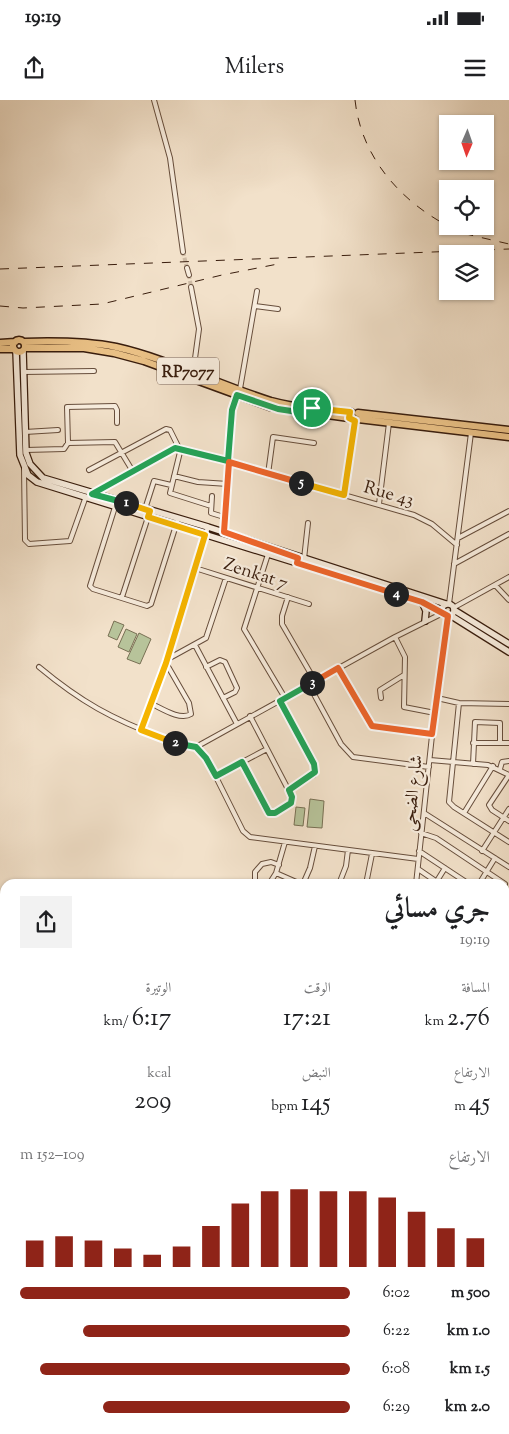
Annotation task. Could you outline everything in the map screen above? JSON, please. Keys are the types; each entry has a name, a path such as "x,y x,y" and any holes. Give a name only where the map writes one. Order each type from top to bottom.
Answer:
{"main road":[{"name":"RP7077","path":"0,349 78,342 108,346 153,358 239,392"},
{"name":"RP7077","path":"0,343 20,347 84,348 114,353 239,392 311,411 390,423 509,437"},
{"path":"20,347 23,372 26,450 30,464 43,478 147,512 176,526 300,560 448,610 509,644"},
{"path":"20,347 20,455 28,475 37,482 85,498 115,507 147,512 208,527 269,551"},
{"name":"RP7077","path":"354,417 509,430"},
{"path":"300,560 448,610 509,652"},
{"path":"422,602 426,611 425,621"}],"street":[{"path":"154,100 170,158 182,252"},
{"path":"187,268 189,275"},
{"path":"191,287 199,328 193,373"},
{"path":"224,532 232,410 239,392 257,291"},
{"path":"255,306 278,308"},
{"path":"23,372 94,372"},
{"path":"26,450 64,448 68,443 68,407 115,406 118,410 117,423"},
{"path":"344,495 354,417"},
{"path":"379,504 390,423"},
{"path":"89,470 167,428 171,431 180,448 174,476 170,485 170,494 210,506"},
{"path":"25,432 58,430"},
{"name":"شارع الضحى","path":"417,879 432,734 470,433"},
{"path":"268,474 274,437 314,442"},
{"path":"68,443 113,442 117,444 132,470"},
{"path":"24,468 23,519 26,542 70,541 85,498 132,470 170,450 180,448"},
{"name":"Rue 43","path":"180,448 420,517 457,545"},
{"path":"174,476 198,482 228,484"},
{"path":"122,597 154,481 170,485"},
{"path":"212,496 211,513 224,517"},
{"path":"115,507 90,584 93,589 150,606 178,519"},
{"path":"458,538 509,511"},
{"path":"300,560 308,523"},
{"path":"141,730 166,661 208,527"},
{"path":"454,564 509,534"},
{"path":"269,551 244,632 284,698"},
{"name":"Zenkat 7","path":"195,568 309,604"},
{"path":"39,667 87,704 141,730 183,746 196,747 395,637 509,577"},
{"path":"166,661 206,638 226,578"},
{"path":"495,584 509,600"},
{"path":"288,597 282,616 282,624 315,681"},
{"path":"395,637 404,655 404,707 435,713"},
{"path":"195,645 237,724"},
{"path":"206,667 222,660 230,671 237,689 223,698"},
{"path":"150,703 178,715 187,717 192,714 189,702 166,661"},
{"path":"338,668 372,726 432,734"},
{"path":"381,698 379,693 381,689 404,675"},
{"path":"309,685 342,744 353,757 429,767"},
{"path":"437,698 459,703 509,704"},
{"path":"280,701 316,768 314,775 289,790"},
{"path":"459,703 449,802 509,842"},
{"path":"242,762 269,813 275,813 291,803 292,797 289,790 250,716"},
{"path":"473,764 474,724 478,722 500,722 500,743"},
{"path":"473,743 509,742"},
{"path":"196,747 206,758 246,835 254,839 418,859"},
{"path":"216,776 267,749"},
{"path":"430,760 493,766 509,775 492,798 490,808 509,821"},
{"path":"500,769 502,762 509,761"},
{"path":"464,813 493,766"},
{"path":"482,850 509,809"},
{"path":"424,813 509,867"},
{"path":"421,834 436,838 497,879"},
{"path":"273,879 279,865 285,842"},
{"path":"304,879 310,868 316,846"},
{"path":"341,879 346,866 348,850"},
{"path":"419,851 462,879"},
{"path":"368,879 372,854"},
{"path":"482,879 495,858"},
{"path":"255,879 255,872 262,864 271,862 279,865"},
{"path":"439,879 445,868"},
{"path":"418,869 432,879"},
{"path":"276,873 290,879"}],"green space":[{"path":"114,621 124,625 117,640 108,636"},
{"path":"126,629 137,634 129,652 118,647"},
{"path":"139,633 151,639 140,664 127,659"},
{"path":"310,799 324,801 322,828 307,827"},
{"path":"296,807 305,808 303,826 294,825"}],"tunnel":[{"path":"183,252 187,268"},
{"path":"189,275 191,287"}],"railway":[{"path":"355,100 365,140 385,174 414,203 439,220"},
{"path":"470,235 509,244"},
{"path":"0,269 509,249"},
{"path":"0,306 23,308 102,304 222,275 283,263"}],"route":[{"path":"237,395 278,409 311,414 312,408 350,412 349,418 355,421 344,495 229,462 224,532 298,558 297,563 422,602 441,610 444,615 448,616 432,734 372,726 338,668 280,701 316,771 310,778 289,790 292,797 290,805 275,813 269,813 242,762 216,776 202,752 196,747 183,746 141,730 166,663 205,535 148,517 150,511 92,494 132,470 175,448 228,461 232,410 237,395"}]}
